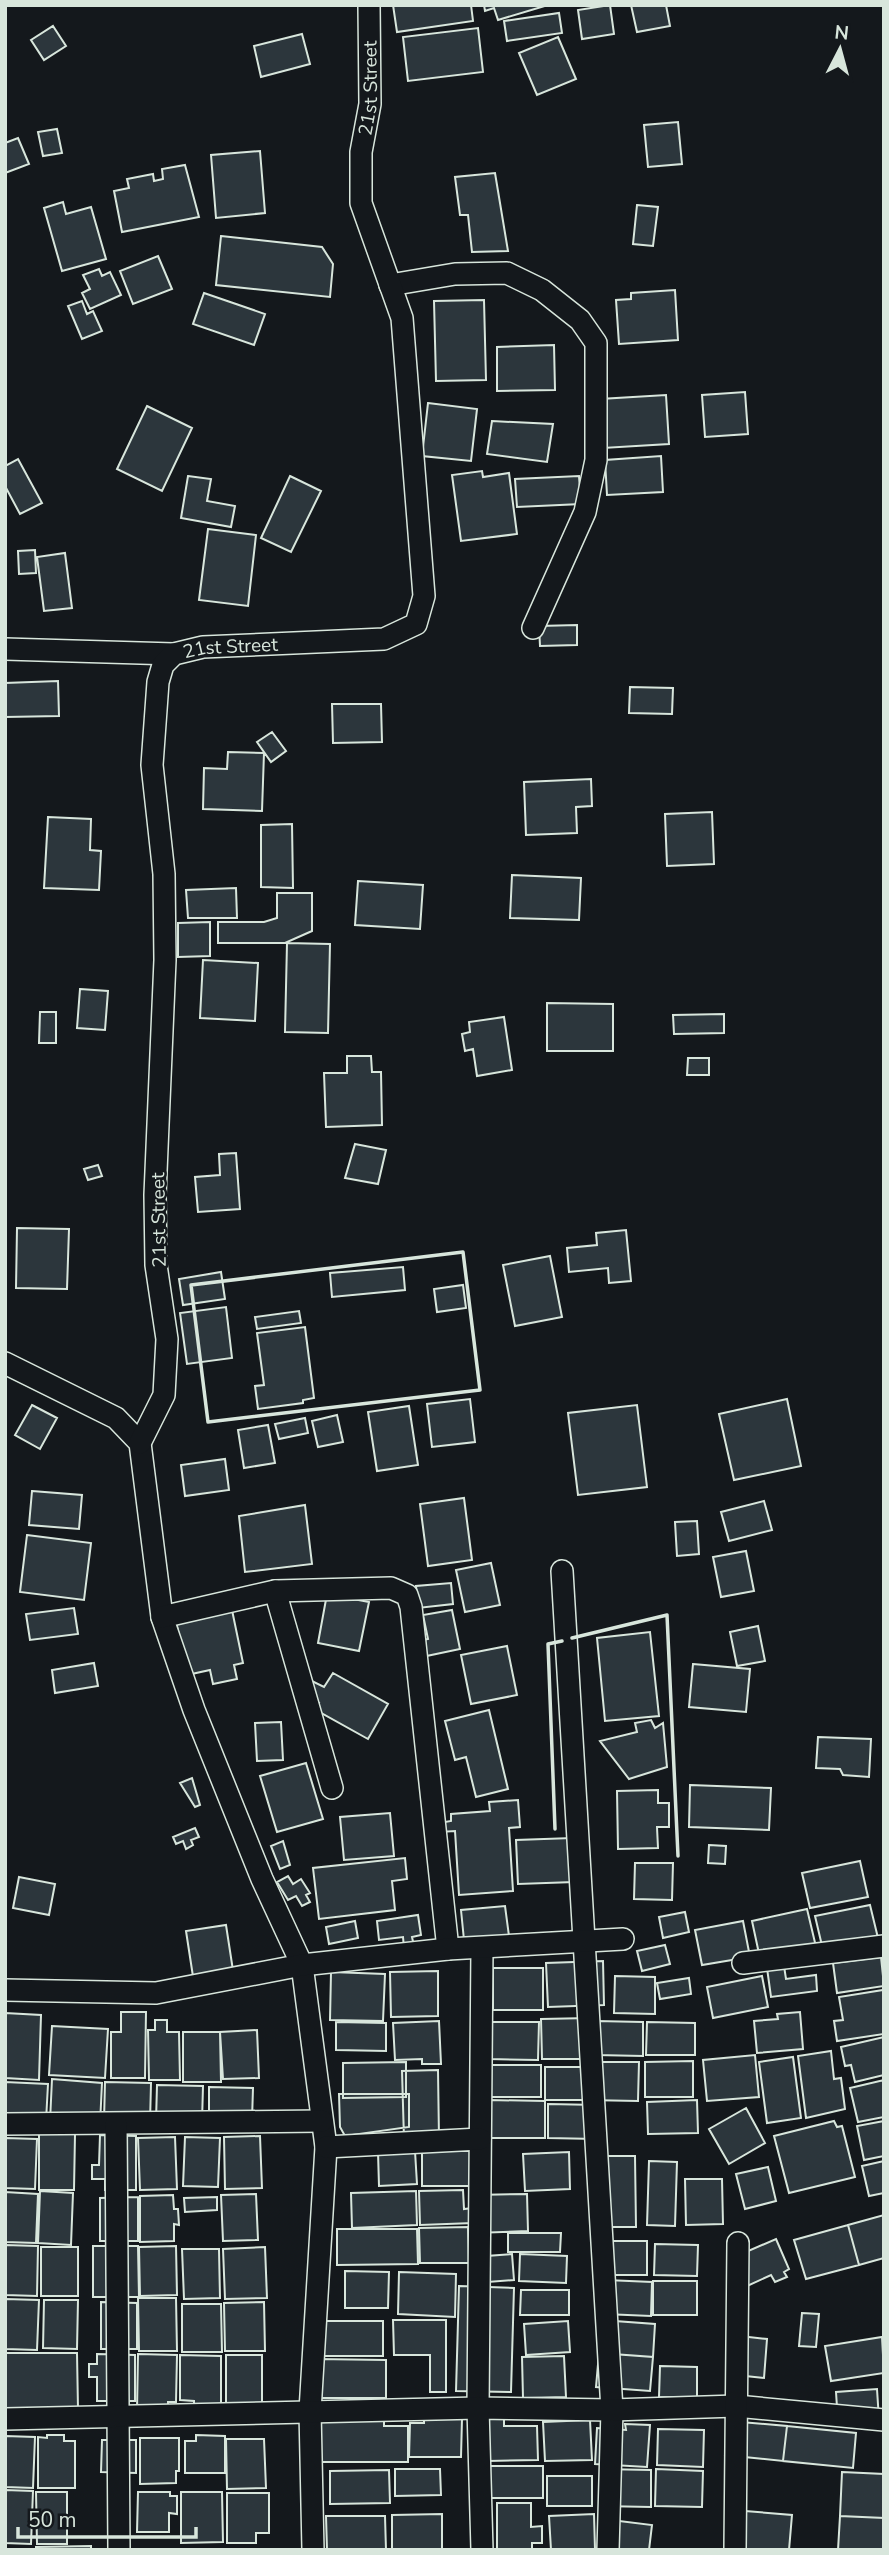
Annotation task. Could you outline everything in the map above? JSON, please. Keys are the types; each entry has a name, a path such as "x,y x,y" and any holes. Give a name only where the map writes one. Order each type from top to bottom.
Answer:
{"street":[{"name":"21st Street","path":"140,1443 164,1395 167,1339 156,1265 155,1195 165,960 164,874 152,765 158,682 163,665 174,654 203,647 384,639 415,624 424,596 402,318 361,203 360,152 370,104 369,5"},
{"path":"390,285 455,274 508,273 542,290 580,320 596,343 596,460 585,512 533,628"},
{"path":"5,649 174,654"},
{"path":"5,1363 116,1418 140,1443 162,1617 194,1710 262,1879 302,1965 326,2147 310,2412 313,2550"},
{"path":"562,1571 612,2410 608,2550"},
{"path":"162,1617 275,1591 391,1588 407,1595 411,1607 448,1950"},
{"path":"275,1591 332,1787"},
{"path":"5,1990 156,1993 302,1965 448,1950 623,1939"},
{"path":"743,1963 884,1946"},
{"path":"482,1948 478,2408 482,2550"},
{"path":"5,2124 322,2121"},
{"path":"116,2124 119,2550"},
{"path":"326,2147 480,2139"},
{"path":"734,2550 738,2243"},
{"path":"5,2419 478,2408 612,2410 736,2406 884,2420"}],"building":[{"path":"393,5 471,5 473,21 397,32"},
{"path":"484,5 548,5 498,20 494,8 485,11"},
{"path":"610,5 614,34 582,39 578,10"},
{"path":"631,5 666,5 670,26 637,32"},
{"path":"559,13 562,33 507,41 504,21"},
{"path":"53,26 66,46 44,60 31,40"},
{"path":"478,28 483,72 408,81 403,37"},
{"path":"302,34 310,64 261,77 254,46"},
{"path":"558,37 576,79 537,95 519,53"},
{"path":"678,122 682,164 648,167 644,125"},
{"path":"57,129 62,153 43,156 38,132"},
{"path":"18,138 29,164 5,173 5,143"},
{"path":"260,151 265,213 216,218 211,155"},
{"path":"185,165 199,217 122,232 114,191 129,188 127,179 153,174 154,181 163,179 162,169"},
{"path":"495,173 508,251 472,252 468,215 460,215 455,177"},
{"path":"63,202 66,214 91,207 106,259 62,271 44,208"},
{"path":"637,205 658,207 653,246 633,244"},
{"path":"221,236 322,247 333,264 330,297 216,285"},
{"path":"158,256 172,289 133,304 120,271"},
{"path":"99,269 102,276 110,272 121,295 90,309 82,293 90,289 83,275"},
{"path":"675,290 678,340 619,344 616,300 631,299 631,293"},
{"path":"204,293 265,314 254,345 193,324"},
{"path":"484,300 486,380 436,381 434,301"},
{"path":"82,301 87,314 93,311 102,331 82,339 68,306"},
{"path":"554,345 555,390 497,391 497,347"},
{"path":"745,392 748,434 705,437 702,395"},
{"path":"666,395 669,444 603,448 600,399"},
{"path":"428,403 477,409 471,461 422,456"},
{"path":"147,406 192,428 162,491 117,469"},
{"path":"492,421 553,424 547,462 487,454"},
{"path":"661,456 663,492 607,495 605,460"},
{"path":"18,459 42,503 20,514 5,486 5,466"},
{"path":"482,471 483,477 509,473 517,534 461,541 452,475"},
{"path":"188,476 211,479 207,501 235,506 231,527 181,518"},
{"path":"290,476 321,491 291,552 261,538"},
{"path":"579,476 581,504 517,507 515,479"},
{"path":"208,529 256,535 248,606 199,600"},
{"path":"35,550 36,573 19,574 18,551"},
{"path":"65,553 72,608 44,611 37,557"},
{"path":"577,625 577,645 540,646 539,626"},
{"path":"58,681 59,716 5,717 5,683"},
{"path":"630,687 673,688 672,714 629,713"},
{"path":"332,704 381,704 382,742 333,743"},
{"path":"272,732 286,751 271,762 257,742"},
{"path":"228,752 264,753 262,811 203,809 204,768 227,769"},
{"path":"591,779 592,806 576,807 577,833 526,835 524,782"},
{"path":"712,812 714,864 667,866 665,814"},
{"path":"48,817 91,819 90,850 101,851 99,890 44,888"},
{"path":"292,824 293,888 261,887 261,825"},
{"path":"512,875 581,878 579,920 510,918"},
{"path":"358,881 423,885 420,929 355,925"},
{"path":"236,888 237,918 188,918 186,890"},
{"path":"277,893 312,893 312,931 285,943 218,943 218,922 264,922 277,918"},
{"path":"210,922 210,956 178,957 178,923"},
{"path":"287,943 330,944 328,1033 285,1032"},
{"path":"203,960 258,963 255,1021 200,1018"},
{"path":"80,989 108,991 105,1030 77,1028"},
{"path":"547,1003 613,1004 613,1051 547,1051"},
{"path":"40,1012 56,1012 56,1043 39,1043"},
{"path":"724,1014 724,1033 674,1034 673,1015"},
{"path":"504,1017 512,1070 477,1076 473,1049 465,1051 462,1034 470,1032 469,1022"},
{"path":"347,1056 371,1056 372,1072 381,1072 382,1125 326,1127 324,1073 347,1073"},
{"path":"688,1058 709,1058 709,1075 687,1075"},
{"path":"355,1144 386,1150 378,1184 345,1178"},
{"path":"236,1153 240,1209 198,1212 195,1177 220,1175 219,1154"},
{"path":"98,1165 102,1176 88,1180 84,1169"},
{"path":"17,1228 69,1229 67,1289 16,1288"},
{"path":"626,1230 631,1281 609,1283 608,1268 569,1272 567,1248 597,1245 596,1233"},
{"path":"550,1256 562,1317 515,1326 503,1265"},
{"path":"403,1267 405,1290 332,1297 330,1273"},
{"path":"221,1272 225,1299 183,1305 179,1279"},
{"path":"463,1285 466,1308 437,1312 434,1289"},
{"path":"226,1307 232,1358 187,1364 180,1313"},
{"path":"299,1311 301,1323 257,1329 255,1317"},
{"path":"305,1327 314,1398 303,1400 303,1403 258,1409 255,1386 264,1385 257,1333"},
{"path":"470,1399 475,1442 432,1447 427,1404"},
{"path":"787,1399 801,1466 734,1480 719,1414"},
{"path":"32,1405 57,1418 40,1449 15,1435"},
{"path":"637,1405 647,1487 578,1495 568,1413"},
{"path":"409,1406 418,1465 377,1471 368,1412"},
{"path":"337,1415 343,1442 318,1447 312,1421"},
{"path":"305,1418 308,1433 279,1439 275,1424"},
{"path":"268,1425 275,1463 244,1468 238,1430"},
{"path":"225,1459 229,1490 185,1496 181,1465"},
{"path":"32,1491 82,1495 79,1529 29,1525"},
{"path":"464,1498 472,1560 428,1566 420,1504"},
{"path":"764,1501 772,1530 729,1541 721,1512"},
{"path":"305,1505 312,1564 245,1572 239,1516"},
{"path":"697,1521 699,1554 677,1556 675,1522"},
{"path":"27,1535 91,1543 84,1600 20,1592"},
{"path":"746,1551 754,1591 721,1597 713,1557"},
{"path":"491,1563 500,1605 465,1612 456,1570"},
{"path":"451,1583 453,1604 418,1608 416,1586"},
{"path":"327,1594 369,1602 359,1651 318,1643"},
{"path":"74,1608 78,1634 30,1640 26,1614"},
{"path":"232,1610 243,1663 234,1665 237,1679 213,1684 210,1670 187,1675 176,1621"},
{"path":"452,1610 460,1649 417,1658 413,1642 428,1639 423,1615"},
{"path":"758,1626 765,1661 737,1666 730,1632"},
{"path":"650,1632 659,1716 605,1721 597,1638"},
{"path":"507,1646 517,1695 471,1704 461,1655"},
{"path":"94,1663 98,1686 55,1693 52,1670"},
{"path":"693,1664 750,1669 746,1712 689,1707"},
{"path":"333,1673 388,1704 368,1739 316,1710 319,1703 304,1695 312,1681 324,1687"},
{"path":"489,1710 508,1789 476,1797 466,1757 455,1760 445,1721"},
{"path":"651,1720 655,1728 663,1723 667,1767 629,1779 600,1741 637,1732 635,1723"},
{"path":"281,1722 283,1760 257,1761 255,1723"},
{"path":"818,1737 871,1739 869,1777 843,1775 840,1769 816,1768"},
{"path":"306,1763 323,1819 277,1832 260,1776"},
{"path":"192,1778 200,1805 195,1807 180,1783"},
{"path":"690,1785 771,1788 769,1830 689,1827"},
{"path":"658,1790 658,1803 669,1803 669,1827 657,1827 658,1848 618,1849 617,1791"},
{"path":"518,1800 520,1827 509,1828 513,1891 459,1895 455,1831 440,1832 439,1823 451,1821 451,1814 490,1811 489,1802"},
{"path":"390,1813 394,1856 344,1860 340,1817"},
{"path":"195,1828 199,1837 191,1840 193,1845 186,1849 183,1841 176,1844 173,1837"},
{"path":"572,1838 574,1882 518,1884 516,1840"},
{"path":"283,1841 290,1865 280,1869 271,1846"},
{"path":"709,1845 726,1846 725,1864 708,1863"},
{"path":"405,1858 407,1879 392,1881 395,1910 319,1919 313,1868"},
{"path":"860,1861 868,1897 810,1908 802,1873"},
{"path":"635,1863 673,1863 672,1900 634,1899"},
{"path":"288,1876 293,1884 301,1879 310,1893 306,1895 310,1902 302,1906 296,1896 288,1900 277,1882"},
{"path":"19,1877 55,1884 49,1915 13,1908"},
{"path":"870,1905 878,1938 823,1950 815,1916"},
{"path":"505,1906 509,1936 464,1940 461,1910"},
{"path":"807,1909 817,1951 761,1963 752,1921"},
{"path":"685,1912 689,1932 663,1938 659,1917"},
{"path":"418,1915 421,1935 412,1937 414,1946 404,1948 403,1937 379,1940 377,1921"},
{"path":"355,1921 358,1938 329,1944 326,1927"},
{"path":"743,1921 750,1957 702,1965 695,1930"},
{"path":"226,1925 234,1977 194,1983 186,1931"},
{"path":"665,1945 670,1964 642,1971 637,1951"},
{"path":"881,1957 884,1986 837,1993 833,1963"},
{"path":"603,1961 604,2005 548,2007 546,1963"},
{"path":"784,1966 786,1979 816,1975 817,1991 771,1997 767,1968"},
{"path":"493,1968 543,1968 543,2010 493,2010"},
{"path":"438,1971 438,2016 391,2017 390,1972"},
{"path":"331,1972 385,1974 383,2021 330,2020"},
{"path":"615,1976 655,1977 655,2014 614,2013"},
{"path":"762,1976 768,2007 713,2018 707,1987"},
{"path":"689,1978 691,1994 660,1999 657,1983"},
{"path":"883,1990 884,2034 837,2041 834,2021 843,2020 839,1997"},
{"path":"121,2012 146,2012 145,2078 111,2078 111,2032 121,2032"},
{"path":"800,2012 803,2049 757,2053 754,2021 778,2019 777,2014"},
{"path":"5,2013 41,2015 39,2080 5,2078"},
{"path":"590,2018 591,2059 542,2059 541,2019"},
{"path":"155,2020 167,2020 167,2032 179,2032 180,2080 149,2080 148,2030 155,2030"},
{"path":"439,2021 441,2064 422,2064 422,2059 395,2060 393,2023"},
{"path":"596,2021 643,2022 643,2056 596,2055"},
{"path":"336,2022 386,2023 386,2051 336,2050"},
{"path":"490,2022 539,2022 538,2060 489,2059"},
{"path":"647,2022 695,2023 695,2055 646,2055"},
{"path":"52,2026 108,2029 105,2078 49,2075"},
{"path":"257,2030 259,2078 223,2079 220,2032"},
{"path":"183,2032 220,2032 221,2082 183,2082"},
{"path":"884,2037 884,2075 855,2082 851,2065 845,2066 841,2047"},
{"path":"831,2051 834,2079 841,2078 845,2109 806,2118 798,2056"},
{"path":"755,2055 759,2097 707,2101 703,2060"},
{"path":"793,2057 801,2118 767,2123 759,2062"},
{"path":"693,2061 693,2097 645,2097 645,2062"},
{"path":"406,2062 406,2097 343,2098 343,2063"},
{"path":"588,2062 639,2062 638,2101 587,2100"},
{"path":"489,2065 541,2065 541,2097 489,2097"},
{"path":"545,2067 596,2067 596,2100 545,2100"},
{"path":"438,2070 439,2139 404,2139 402,2071"},
{"path":"52,2079 102,2083 100,2124 50,2121"},
{"path":"884,2080 884,2117 858,2122 850,2088"},
{"path":"5,2082 48,2084 46,2121 5,2119"},
{"path":"105,2082 151,2083 150,2123 104,2121"},
{"path":"157,2085 203,2086 202,2122 156,2121"},
{"path":"209,2087 253,2088 252,2120 209,2118"},
{"path":"339,2094 409,2094 409,2127 345,2136 340,2127"},
{"path":"488,2100 545,2101 545,2138 488,2138"},
{"path":"697,2100 698,2133 648,2134 647,2102"},
{"path":"548,2104 598,2105 597,2139 548,2138"},
{"path":"746,2108 765,2143 729,2164 709,2129"},
{"path":"834,2121 837,2127 842,2126 855,2177 789,2193 774,2136"},
{"path":"884,2121 884,2156 864,2160 857,2126"},
{"path":"39,2133 75,2134 74,2190 39,2190"},
{"path":"100,2135 136,2136 136,2190 105,2190 105,2179 92,2179 92,2165 99,2165"},
{"path":"260,2136 262,2188 225,2189 224,2137"},
{"path":"175,2137 177,2189 140,2190 138,2138"},
{"path":"185,2137 220,2138 218,2187 183,2186"},
{"path":"5,2138 37,2139 35,2189 5,2188"},
{"path":"415,2151 417,2184 379,2186 378,2152"},
{"path":"422,2151 472,2151 472,2186 422,2186"},
{"path":"569,2152 570,2189 525,2191 523,2154"},
{"path":"594,2156 635,2156 636,2227 594,2227"},
{"path":"649,2161 677,2162 675,2226 647,2225"},
{"path":"884,2161 884,2193 869,2196 862,2166"},
{"path":"768,2167 776,2201 745,2209 736,2174"},
{"path":"685,2179 722,2179 723,2224 686,2225"},
{"path":"463,2190 464,2209 472,2208 473,2223 420,2225 419,2191"},
{"path":"40,2191 73,2193 71,2245 38,2243"},
{"path":"416,2191 417,2225 352,2228 351,2193"},
{"path":"5,2192 38,2194 36,2243 5,2242"},
{"path":"256,2194 258,2240 223,2241 221,2195"},
{"path":"527,2194 528,2231 475,2233 474,2195"},
{"path":"173,2195 174,2209 178,2209 179,2225 174,2224 174,2241 140,2242 140,2196"},
{"path":"138,2197 138,2241 100,2241 100,2198"},
{"path":"217,2197 217,2210 185,2212 184,2198"},
{"path":"884,2215 884,2258 859,2265 848,2225"},
{"path":"848,2225 859,2265 806,2279 794,2240"},
{"path":"468,2227 469,2263 420,2263 419,2228"},
{"path":"337,2229 417,2229 418,2264 337,2265"},
{"path":"508,2233 561,2233 560,2252 508,2252"},
{"path":"776,2239 789,2269 784,2272 787,2277 775,2282 771,2275 745,2287 732,2258"},
{"path":"599,2241 647,2241 647,2275 600,2275"},
{"path":"655,2244 698,2245 697,2276 654,2275"},
{"path":"5,2245 38,2246 37,2296 5,2295"},
{"path":"93,2246 138,2246 139,2297 93,2297"},
{"path":"176,2246 177,2295 140,2296 139,2247"},
{"path":"41,2247 78,2247 78,2296 41,2296"},
{"path":"265,2247 267,2298 225,2299 223,2249"},
{"path":"182,2249 219,2249 220,2298 184,2299"},
{"path":"512,2254 514,2280 475,2283 473,2257"},
{"path":"520,2254 567,2256 566,2283 519,2281"},
{"path":"345,2271 389,2272 388,2308 345,2308"},
{"path":"399,2272 456,2274 455,2317 398,2314"},
{"path":"606,2280 652,2282 651,2316 604,2314"},
{"path":"653,2281 697,2281 697,2315 653,2315"},
{"path":"459,2286 514,2288 511,2392 456,2391"},
{"path":"521,2290 569,2290 569,2315 520,2315"},
{"path":"138,2298 176,2298 177,2351 139,2351"},
{"path":"5,2299 39,2300 37,2350 5,2349"},
{"path":"44,2300 78,2300 77,2349 43,2348"},
{"path":"101,2302 137,2303 137,2349 101,2349"},
{"path":"264,2302 265,2351 225,2351 224,2303"},
{"path":"182,2304 221,2304 222,2352 182,2352"},
{"path":"802,2313 819,2314 816,2347 799,2346"},
{"path":"393,2320 446,2320 446,2392 430,2392 430,2355 394,2355"},
{"path":"601,2320 655,2324 653,2357 599,2353"},
{"path":"313,2321 383,2321 383,2356 314,2356"},
{"path":"568,2321 570,2352 526,2355 524,2324"},
{"path":"731,2335 767,2339 764,2378 727,2374"},
{"path":"882,2337 884,2373 831,2381 825,2346"},
{"path":"5,2353 77,2353 78,2409 5,2409"},
{"path":"599,2353 653,2357 650,2391 596,2387"},
{"path":"97,2354 135,2355 135,2401 97,2401 97,2377 89,2377 89,2364 97,2364"},
{"path":"138,2354 177,2355 176,2402 168,2402 168,2411 137,2410"},
{"path":"180,2355 221,2356 221,2405 194,2415 194,2401 180,2400"},
{"path":"226,2355 262,2355 262,2407 226,2407"},
{"path":"564,2356 566,2397 523,2398 522,2357"},
{"path":"316,2359 386,2360 386,2398 316,2398"},
{"path":"660,2366 697,2367 697,2398 659,2397"},
{"path":"877,2389 879,2420 838,2423 836,2392"},
{"path":"424,2411 447,2419 462,2419 461,2457 409,2457 410,2423 424,2423"},
{"path":"315,2416 384,2416 384,2426 408,2426 408,2462 316,2462"},
{"path":"488,2419 504,2419 504,2426 537,2426 538,2460 488,2461"},
{"path":"590,2420 592,2460 545,2461 543,2422"},
{"path":"729,2421 787,2426 783,2461 725,2455"},
{"path":"625,2424 650,2425 647,2467 595,2464 597,2428 626,2430"},
{"path":"787,2426 856,2433 853,2468 783,2461"},
{"path":"658,2429 704,2430 703,2467 657,2465"},
{"path":"47,2435 64,2435 64,2441 75,2441 75,2488 38,2488 38,2437 47,2438"},
{"path":"196,2435 225,2436 225,2473 185,2473 185,2441 196,2441"},
{"path":"5,2436 35,2437 33,2488 5,2487"},
{"path":"140,2438 179,2438 179,2471 176,2471 176,2483 140,2484"},
{"path":"226,2439 264,2439 266,2488 227,2489"},
{"path":"102,2440 136,2440 136,2473 101,2472"},
{"path":"488,2466 543,2466 543,2498 488,2498"},
{"path":"395,2469 440,2469 441,2495 395,2496"},
{"path":"602,2469 651,2470 651,2507 601,2506"},
{"path":"656,2469 703,2471 702,2507 655,2506"},
{"path":"389,2470 390,2503 330,2504 330,2471"},
{"path":"842,2472 884,2474 884,2518 840,2516"},
{"path":"547,2476 592,2476 592,2506 547,2506"},
{"path":"5,2490 33,2491 31,2544 5,2543"},
{"path":"36,2492 67,2492 67,2544 37,2544"},
{"path":"138,2492 170,2492 170,2496 177,2496 177,2514 169,2513 169,2532 137,2532"},
{"path":"181,2492 222,2492 223,2542 181,2543"},
{"path":"227,2493 269,2493 269,2533 256,2533 256,2543 227,2543"},
{"path":"497,2503 531,2503 531,2527 542,2526 542,2543 532,2543 532,2550 497,2550"},
{"path":"745,2511 792,2515 789,2550 742,2550"},
{"path":"442,2514 442,2550 392,2550 392,2515"},
{"path":"594,2514 595,2549 551,2550 549,2516"},
{"path":"326,2516 385,2516 386,2550 327,2550"},
{"path":"840,2516 884,2518 884,2550 838,2550"},
{"path":"603,2519 652,2525 649,2550 600,2550"},
{"path":"91,2546 91,2550 36,2550 36,2547"}],"wall":[{"path":"463,1252 480,1390 208,1422 191,1285 463,1252"},
{"path":"572,1638 667,1615 678,1856"},
{"path":"555,1829 548,1644 562,1641"}]}
